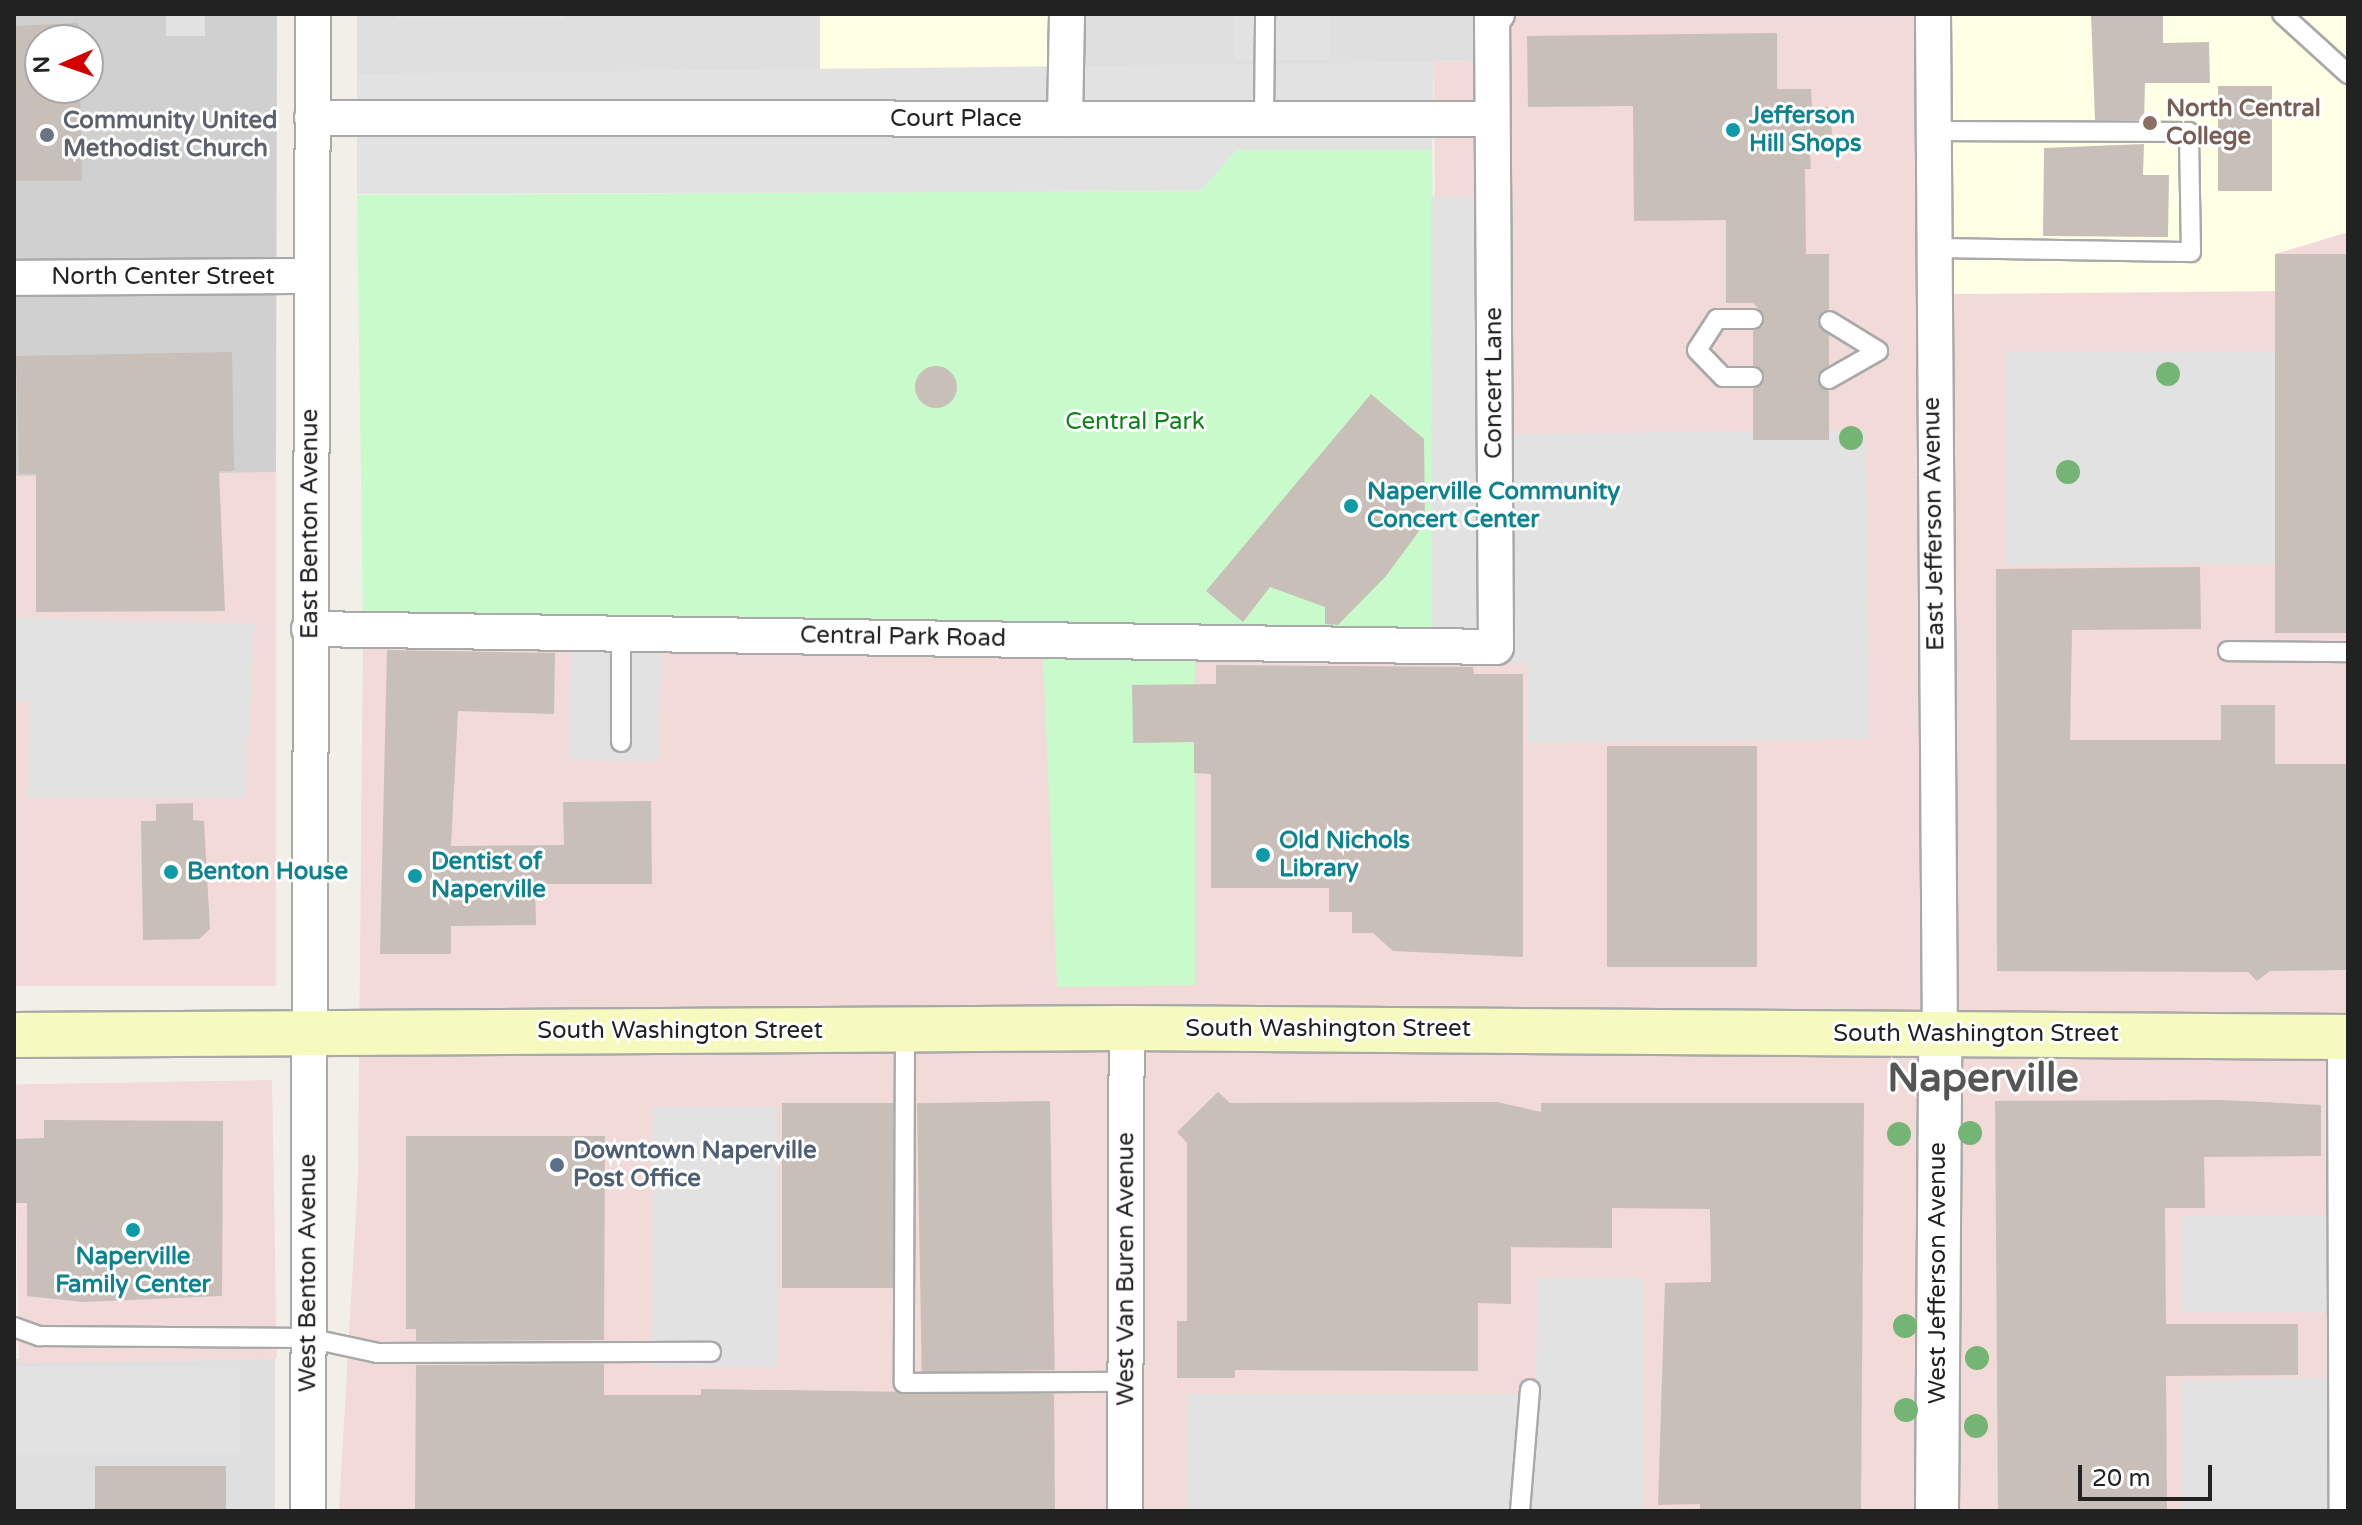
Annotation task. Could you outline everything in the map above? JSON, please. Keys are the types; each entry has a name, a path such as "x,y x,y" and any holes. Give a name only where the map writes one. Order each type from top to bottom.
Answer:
{"main road":[{"name":"South Washington Street","path":"14,1035 1127,1028 2342,1037"}],"street":[{"name":"East Benton Avenue","path":"309,1035 313,14"},
{"path":"1065,119 1067,14"},
{"path":"1492,119 1492,19 1497,14"},
{"name":"East Jefferson Avenue","path":"1933,14 1931,248 1940,1034"},
{"name":"Court Place","path":"312,118 1492,119"},
{"name":"Concert Lane","path":"1492,119 1496,647"},
{"name":"North Center Street","path":"14,278 312,276"},
{"name":"Central Park Road","path":"309,629 1496,647"},
{"name":"West Van Buren Avenue","path":"1125,1511 1127,1028"},
{"name":"West Jefferson Avenue","path":"1937,1511 1940,1034"},
{"name":"West Benton Avenue","path":"308,1511 309,1035"}],"lane":[{"path":"1264,118 1265,14"},
{"path":"2282,14 2348,74"},
{"path":"1931,248 2191,252 2189,132 1932,131"},
{"path":"1753,319 1717,319 1697,350 1723,377 1753,377"},
{"path":"1829,321 1878,351 1829,379"},
{"path":"621,634 621,742"},
{"path":"2228,651 2348,652"},
{"path":"905,1029 904,1383 1125,1382"},
{"path":"2339,1511 2342,1037"},
{"path":"14,1327 39,1336 308,1338 378,1353 711,1352"},
{"path":"1520,1511 1530,1389"}],"shaded area":[{"path":"14,14 277,14 276,472 14,476"},
{"path":"166,14 205,14 205,36 166,36"},
{"path":"357,14 820,14 820,74 357,74"},
{"path":"397,14 564,14 564,20 397,19"},
{"path":"820,14 1074,14 1074,69 820,69"},
{"path":"1074,14 1475,14 1475,61 1074,69"},
{"path":"1235,14 1329,14 1329,60 1235,60"},
{"path":"1475,14 1951,14 1953,294 2275,291 2275,254 2348,232 2348,1511 339,1511 358,1176 363,626 1043,635 1194,985 1195,645 1438,645 1434,62 1474,61"},
{"name":"North Central College","path":"1951,14 2348,14 2348,232 2275,254 2275,291 1952,294"},
{"path":"1434,62 1432,150 1237,150 1200,191 357,194 357,74"},
{"path":"1431,196 1496,197 1496,434 1866,430 1870,739 1527,743 1527,664 1496,663 1432,636"},
{"path":"2005,352 2275,352 2275,564 2005,564"},
{"path":"14,472 276,472 276,986 14,986"},
{"path":"14,617 255,624 245,798 28,798 29,701 14,701"},
{"path":"571,649 661,651 659,762 569,760"},
{"path":"272,1080 277,1359 19,1363 14,1085"},
{"path":"651,1107 777,1107 777,1367 651,1367"},
{"path":"2181,1216 2338,1216 2338,1312 2181,1312"},
{"path":"1537,1278 1643,1278 1643,1511 1187,1511 1187,1394 1536,1394"},
{"path":"2338,1316 2348,1316 2348,1511 2182,1511 2182,1381 2338,1377"},
{"path":"14,1359 275,1359 275,1511 14,1511"},
{"path":"14,1367 240,1367 240,1453 14,1453"}],"green space":[{"name":"Central Park","path":"1237,150 1432,150 1438,645 1195,645 1195,985 1057,987 1042,635 363,626 357,195 1200,191"}],"building":[{"path":"2091,14 2163,14 2163,43 2209,42 2210,83 2145,83 2144,120 2095,120"},
{"name":"Community United Methodist Church","path":"14,26 24,26 24,104 80,104 82,181 14,181"},
{"name":"Jefferson Hill Shops","path":"1777,33 1777,89 1811,89 1812,107 1831,107 1832,152 1810,152 1811,169 1805,169 1806,254 1829,254 1829,309 1817,321 1829,335 1829,365 1817,378 1829,391 1829,440 1753,440 1753,389 1765,378 1753,365 1753,331 1763,326 1764,314 1753,303 1726,303 1726,220 1634,221 1633,106 1528,107 1527,36"},
{"path":"2218,86 2272,86 2272,191 2218,191"},
{"path":"2144,144 2143,175 2169,175 2168,237 2043,236 2044,148"},
{"path":"2275,254 2348,254 2348,633 2275,633"},
{"path":"232,352 234,471 219,471 225,611 36,612 36,474 19,474 16,356"},
{"path":"936,366 951,372 957,387 951,402 936,408 921,402 915,387 921,372"},
{"name":"Naperville Community Concert Center","path":"1371,394 1424,439 1425,523 1386,576 1338,625 1325,624 1325,607 1270,587 1243,622 1206,591"},
{"path":"2200,567 2201,629 2072,630 2070,740 2221,740 2221,705 2275,705 2275,764 2348,764 2348,970 2270,971 2257,981 2248,972 1997,971 1996,569"},
{"path":"387,650 555,653 554,714 458,711 451,846 564,845 563,802 651,801 652,884 535,884 536,925 451,926 451,954 380,954"},
{"path":"1216,665 1473,667 1474,674 1523,674 1523,957 1393,951 1373,933 1352,933 1352,912 1329,912 1329,888 1211,888 1211,774 1194,773 1194,742 1133,743 1132,685 1216,684"},
{"path":"1607,746 1757,746 1757,967 1607,967"},
{"name":"Benton House","path":"193,803 193,820 204,821 210,929 199,939 143,940 141,821 156,821 156,804"},
{"path":"1218,1092 1230,1103 1497,1102 1541,1112 1541,1103 1864,1103 1861,1511 1700,1511 1700,1504 1658,1505 1665,1283 1711,1282 1710,1209 1612,1208 1612,1248 1511,1247 1511,1304 1478,1303 1478,1371 1235,1370 1235,1378 1177,1378 1177,1321 1187,1321 1187,1143 1177,1132"},
{"path":"2223,1100 2321,1105 2321,1156 2204,1157 2205,1208 2165,1208 2166,1324 2298,1324 2298,1375 2166,1376 2167,1510 1998,1511 1995,1101"},
{"path":"1050,1101 1055,1370 922,1372 917,1103"},
{"path":"782,1103 893,1103 893,1288 782,1288"},
{"name":"Naperville Family Center","path":"44,1120 223,1121 222,1296 83,1302 27,1296 27,1203 14,1203 14,1139 44,1138"},
{"path":"406,1136 605,1136 604,1340 416,1341 416,1329 406,1329"},
{"path":"604,1364 604,1395 701,1395 701,1389 1054,1394 1055,1511 415,1511 416,1365"},
{"path":"95,1466 226,1466 226,1511 95,1511"}],"place":[{"name":"North Central College","path":"2150,123"},
{"name":"Jefferson Hill Shops","path":"1733,130"},
{"name":"Community United Methodist Church","path":"47,135"},
{"name":"Naperville Community Concert Center","path":"1351,506"},
{"name":"Old Nichols Library","path":"1263,855"},
{"name":"Benton House","path":"171,872"},
{"name":"Dentist of Naperville","path":"415,876"},
{"name":"Downtown Naperville Post Office","path":"557,1165"},
{"name":"Naperville Family Center","path":"133,1230"}],"district":[{"name":"Naperville","path":"1983,1078"}]}
